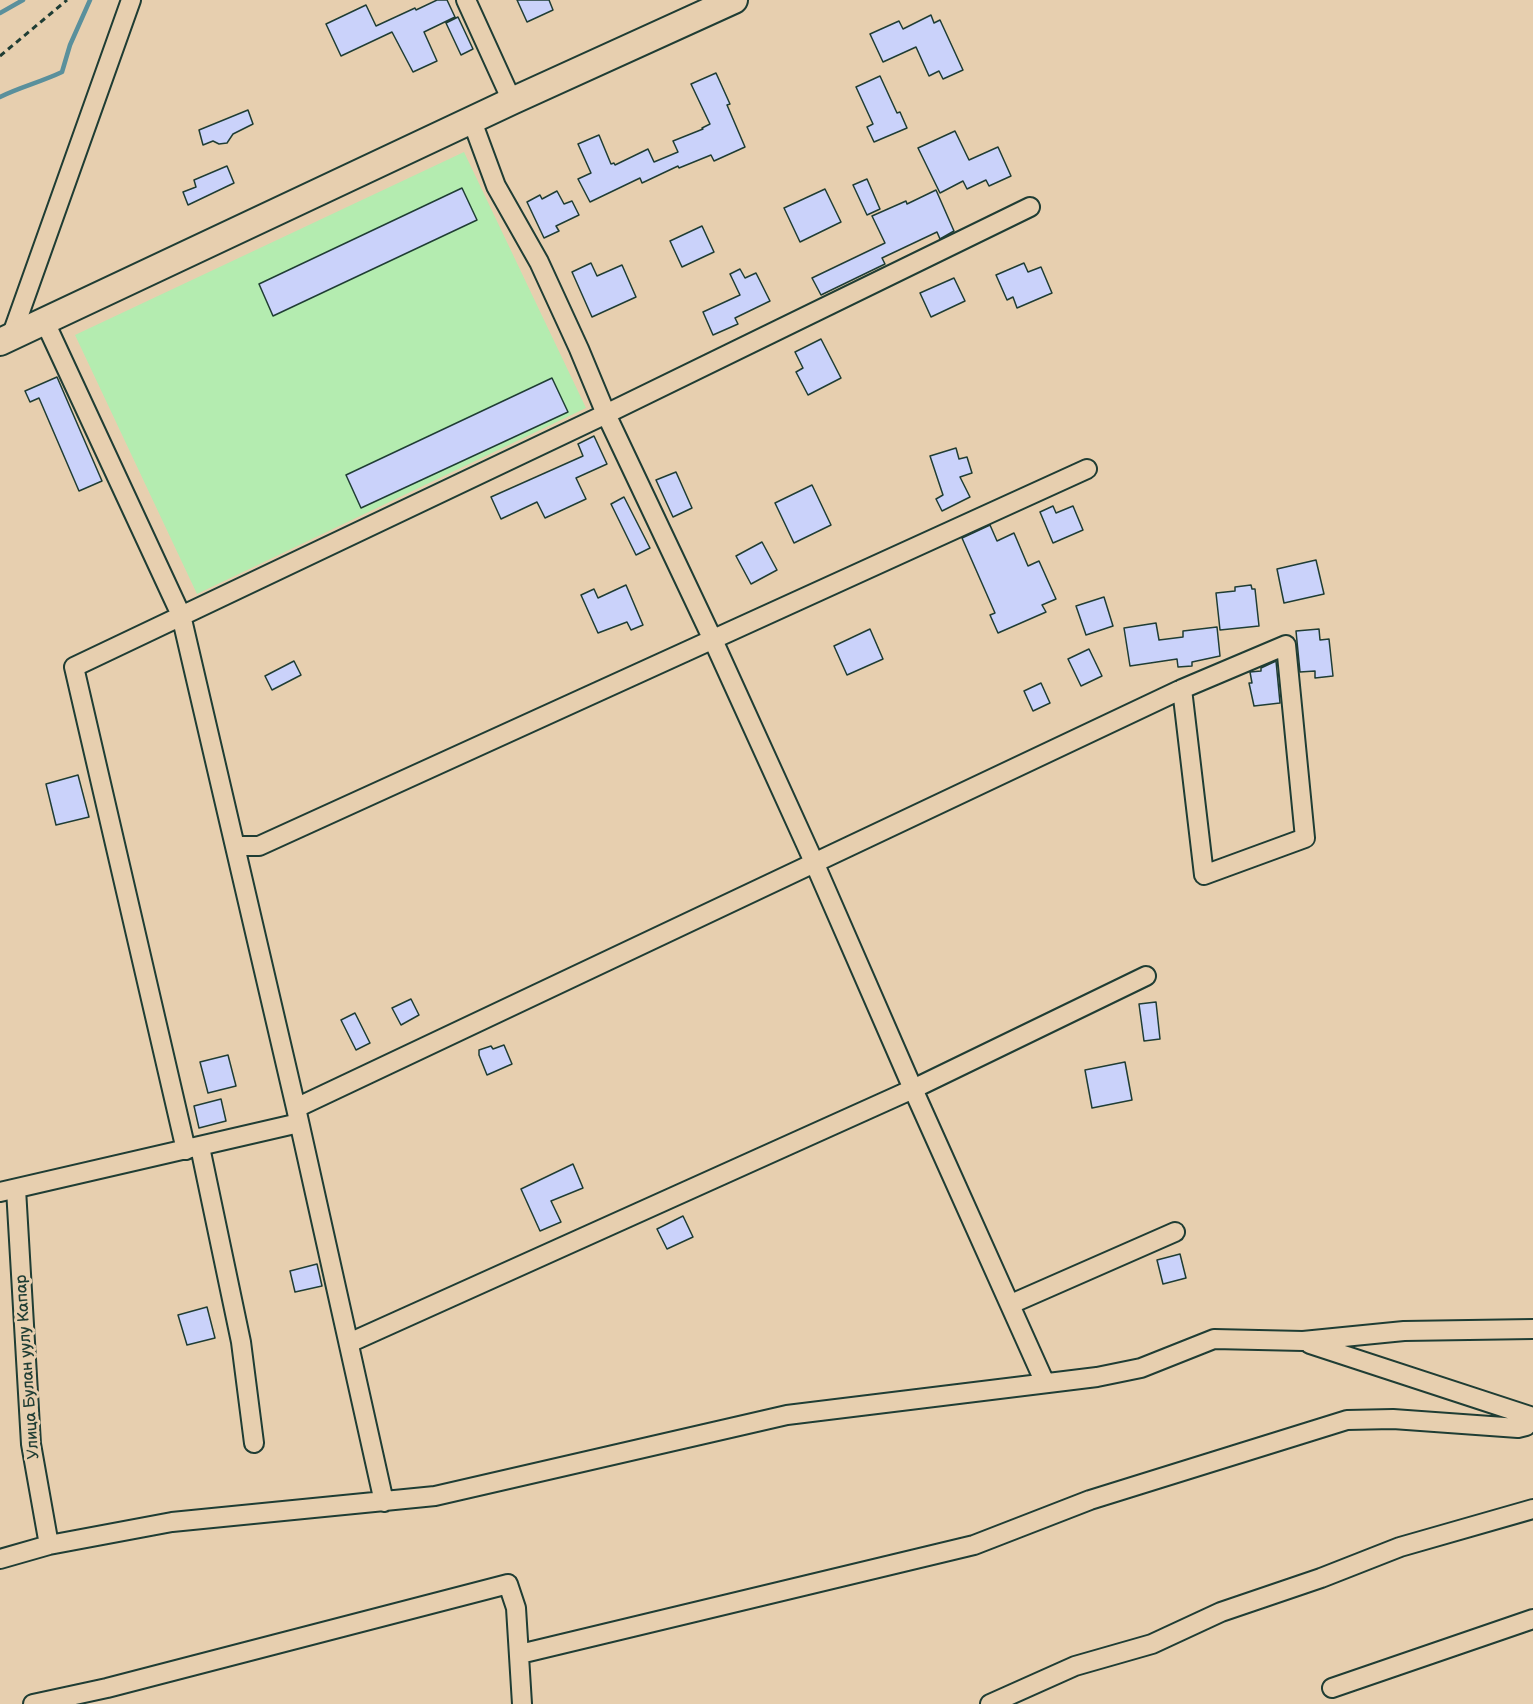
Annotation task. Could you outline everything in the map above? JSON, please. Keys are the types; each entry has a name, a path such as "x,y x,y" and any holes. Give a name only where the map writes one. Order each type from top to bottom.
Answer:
{"main road":[{"path":"6,340 513,101 734,0"}],"street":[{"path":"6,340 131,0"},
{"path":"466,0 513,101"},
{"path":"472,121 496,186 539,262 606,414 713,640 814,862 1045,1383"},
{"path":"254,1443 241,1342 75,667 606,414 1030,207"},
{"path":"45,322 181,615 298,1116 384,1502"},
{"path":"236,846 259,846 1087,469"},
{"path":"8,1191 193,1148 298,1116 814,862 1182,689 1286,645 1305,838 1204,875 1182,689"},
{"path":"349,1344 913,1089 1146,976"},
{"name":"Улица Булан уулу Капар","path":"8,1191 31,1444 49,1545"},
{"path":"1011,1304 1175,1232"},
{"path":"0,1559 49,1545 172,1522 435,1496 787,1415 1097,1377 1141,1368 1214,1339 1303,1341 1404,1331 1533,1329"},
{"path":"520,1654 974,1545 1090,1500 1347,1420 1393,1419 1518,1428 1526,1426 1532,1417 1303,1341"},
{"path":"990,1704 1075,1666 1152,1644 1221,1612 1321,1578 1400,1547 1533,1509"},
{"path":"33,1704 108,1696 508,1584 516,1608 522,1704"},
{"path":"1332,1688 1533,1619"}],"path":[{"path":"0,56 67,0"}],"green space":[{"path":"464,152 586,408 197,594 75,335"}],"building":[{"path":"437,0 447,0 455,17 424,32 437,61 413,72 392,32 341,56 326,24 366,5 376,26"},
{"path":"517,0 549,0 553,10 527,22"},
{"path":"931,15 934,23 940,20 963,70 943,79 939,71 929,76 916,47 883,62 870,34 899,21 903,29"},
{"path":"458,17 473,49 461,55 446,23"},
{"path":"716,73 745,147 714,161 711,155 679,168 678,166 642,183 640,178 590,202 578,179 591,173 578,144 599,135 611,164 615,165 648,149 654,162 678,152 673,141 710,124 691,84"},
{"path":"880,76 897,113 900,112 907,128 874,142 867,127 873,124 856,87"},
{"path":"248,110 253,124 233,134 227,143 219,144 213,141 203,145 199,130"},
{"path":"955,131 969,160 998,147 1011,176 989,186 986,180 967,189 963,181 940,193 918,148"},
{"path":"227,166 234,183 188,205 183,192 196,187 194,180"},
{"path":"867,179 880,209 867,215 853,185"},
{"path":"462,188 477,220 273,316 259,284"},
{"path":"825,189 841,222 800,242 784,208"},
{"path":"936,190 954,231 940,239 937,232 882,258 885,264 821,295 812,278 885,243 872,216 906,201 907,204"},
{"path":"557,191 564,204 572,201 579,215 556,226 559,231 544,238 527,202 540,195 542,199"},
{"path":"702,226 714,252 682,267 670,241"},
{"path":"591,263 597,276 622,265 636,297 592,317 572,272"},
{"path":"1024,263 1028,272 1041,267 1052,293 1017,308 1013,297 1007,300 996,275"},
{"path":"740,269 745,278 756,273 770,301 735,318 738,324 713,335 703,312 740,295 730,274"},
{"path":"954,278 965,301 931,317 920,293"},
{"path":"821,339 841,378 808,395 796,372 803,368 795,352"},
{"path":"57,377 102,481 79,491 39,398 30,402 25,391"},
{"path":"552,378 568,412 361,508 346,475"},
{"path":"594,436 607,464 576,478 586,499 545,518 537,502 501,519 491,497 583,456 578,444"},
{"path":"956,448 959,459 967,457 972,473 960,477 970,497 942,511 936,499 943,495 930,456"},
{"path":"676,472 692,508 673,517 656,480"},
{"path":"812,485 831,525 794,543 775,503"},
{"path":"624,497 650,548 636,555 611,504"},
{"path":"1053,506 1056,513 1073,506 1083,530 1053,543 1040,512"},
{"path":"990,525 997,541 1014,533 1028,566 1039,561 1056,599 1042,605 1046,612 998,633 990,615 995,613 962,538"},
{"path":"762,542 777,570 751,584 736,556"},
{"path":"1316,560 1324,594 1284,603 1277,569"},
{"path":"626,585 643,625 631,630 627,622 598,633 581,595 594,589 598,598"},
{"path":"1251,585 1252,589 1255,589 1259,626 1220,630 1216,593 1235,591 1235,587"},
{"path":"1104,597 1113,626 1086,635 1076,606"},
{"path":"1156,623 1159,640 1183,637 1183,631 1217,627 1220,656 1192,662 1192,666 1178,667 1177,659 1130,666 1124,628"},
{"path":"870,629 883,659 847,675 834,646"},
{"path":"1319,629 1320,640 1329,639 1333,676 1315,678 1315,671 1300,672 1296,631"},
{"path":"1089,649 1102,676 1081,686 1068,659"},
{"path":"294,661 301,675 272,690 265,676"},
{"path":"1276,661 1280,703 1254,706 1249,683 1252,683 1250,672 1261,671 1261,668"},
{"path":"1041,683 1050,703 1033,711 1024,691"},
{"path":"78,775 89,817 56,825 46,784"},
{"path":"411,999 419,1015 401,1025 392,1008"},
{"path":"1156,1002 1160,1039 1144,1041 1139,1004"},
{"path":"355,1013 370,1043 356,1050 341,1020"},
{"path":"504,1045 512,1064 487,1075 479,1050"},
{"path":"228,1055 236,1086 208,1093 200,1062"},
{"path":"1125,1062 1132,1100 1092,1108 1085,1070"},
{"path":"221,1099 226,1121 199,1128 194,1106"},
{"path":"573,1164 583,1188 551,1201 561,1222 540,1231 521,1189"},
{"path":"683,1216 693,1237 667,1249 657,1229"},
{"path":"1180,1254 1186,1278 1163,1284 1157,1260"},
{"path":"317,1264 322,1286 295,1292 290,1271"},
{"path":"207,1307 215,1338 187,1345 178,1315"}],"waterway":[{"path":"0,13 23,0"},
{"path":"0,97 62,72 70,45 90,0"}]}
